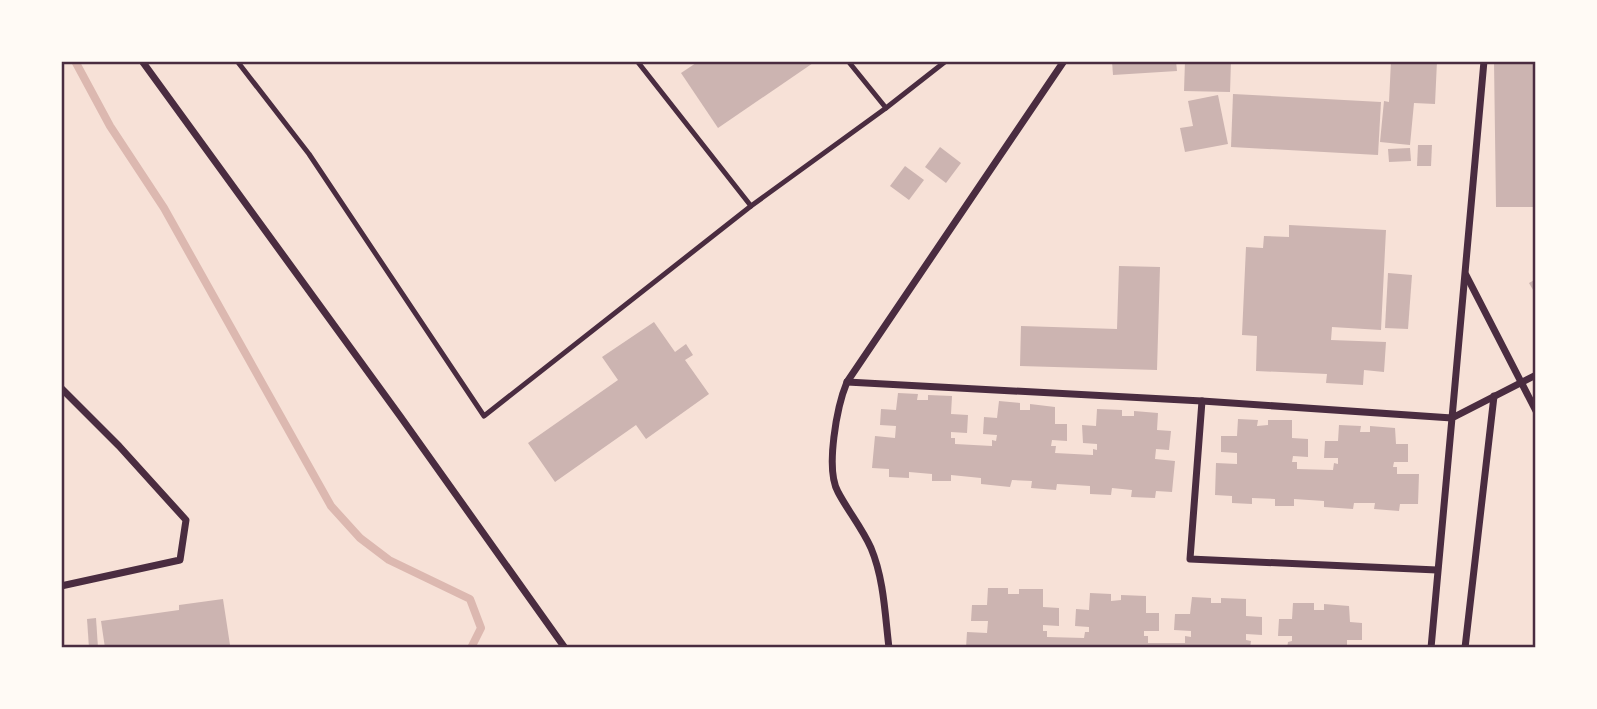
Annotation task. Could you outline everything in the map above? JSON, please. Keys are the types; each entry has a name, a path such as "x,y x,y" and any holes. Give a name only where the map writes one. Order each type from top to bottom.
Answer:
{"street":[{"path":"142,61 565,648"},
{"path":"889,648 880,580 871,548 853,514 836,490 833,475 835,418 839,401 847,382 1064,61"},
{"path":"1431,648 1484,61"},
{"path":"1465,274 1536,411"},
{"path":"847,382 1202,401 1452,418 1536,374"},
{"path":"61,388 119,446 186,520 180,560 61,586"},
{"path":"1465,648 1494,396"},
{"path":"1202,401 1190,559 1437,570"}],"lane":[{"path":"237,61 309,154 484,416 751,206 946,61"},
{"path":"637,61 751,206"},
{"path":"848,61 886,108"}],"building":[{"path":"699,61 816,61 718,128 681,73"},
{"path":"1112,61 1176,61 1177,71 1113,75"},
{"path":"1185,61 1231,61 1230,92 1184,91"},
{"path":"1391,61 1437,61 1435,104 1414,103 1410,145 1380,142 1384,101 1389,102"},
{"path":"1494,61 1536,61 1536,128 1533,128 1533,148 1536,148 1536,207 1496,207"},
{"path":"1233,94 1381,102 1378,155 1231,147"},
{"path":"1218,95 1228,144 1185,152 1180,128 1193,126 1188,101"},
{"path":"1418,145 1432,145 1431,166 1417,166"},
{"path":"940,147 961,163 946,183 925,167"},
{"path":"1410,148 1411,161 1389,162 1388,149"},
{"path":"905,166 924,180 909,200 890,186"},
{"path":"1289,225 1386,230 1381,330 1332,327 1331,340 1386,342 1384,372 1364,370 1363,385 1326,383 1327,374 1256,371 1257,336 1242,335 1246,247 1263,248 1264,236 1289,237"},
{"path":"1119,266 1160,267 1157,370 1020,366 1021,326 1117,329"},
{"path":"1388,273 1412,275 1408,329 1385,328"},
{"path":"1536,279 1536,295 1529,283"},
{"path":"654,322 675,352 686,344 693,355 685,360 709,394 646,439 636,425 555,482 528,443 618,380 602,357"},
{"path":"898,393 918,394 917,400 928,400 928,395 952,396 951,414 968,415 967,433 951,432 955,444 992,446 992,440 996,441 997,435 983,434 984,417 997,418 999,401 1020,403 1020,410 1030,410 1030,404 1055,407 1055,424 1067,424 1067,441 1052,440 1051,446 1056,446 1055,453 1093,455 1097,444 1083,443 1082,425 1096,426 1097,409 1122,410 1122,416 1134,416 1134,411 1158,413 1157,430 1171,431 1169,450 1156,449 1155,459 1175,461 1172,492 1156,491 1155,498 1131,497 1132,490 1112,488 1111,495 1090,494 1090,486 1057,484 1056,490 1031,488 1032,481 1012,480 1010,487 981,484 981,478 951,475 951,481 932,481 932,474 909,472 909,478 889,477 889,469 872,468 875,436 895,438 896,426 880,425 881,409 896,410"},
{"path":"1238,419 1258,420 1257,426 1268,425 1268,420 1292,420 1292,438 1308,439 1308,457 1293,456 1292,462 1297,462 1297,469 1333,470 1334,463 1338,464 1338,458 1324,458 1325,441 1338,441 1339,425 1361,426 1360,432 1370,432 1370,426 1395,428 1396,444 1408,444 1408,462 1394,462 1393,467 1397,467 1397,474 1419,474 1418,504 1400,504 1399,511 1374,509 1375,503 1354,503 1353,509 1324,507 1324,501 1294,499 1294,506 1275,506 1275,499 1252,498 1252,504 1232,503 1232,496 1215,495 1216,463 1237,464 1237,453 1221,452 1221,436 1237,436"},
{"path":"988,588 1008,588 1008,594 1019,594 1019,589 1043,589 1043,607 1059,608 1059,626 1043,625 1047,637 1084,638 1089,627 1075,626 1076,609 1089,610 1090,593 1111,594 1111,601 1121,600 1121,595 1146,596 1146,613 1159,613 1159,631 1144,631 1144,636 1148,636 1148,643 1185,643 1185,636 1191,637 1191,631 1174,630 1175,614 1190,614 1192,597 1211,598 1211,603 1221,603 1221,598 1246,599 1246,616 1262,617 1262,635 1246,634 1246,640 1251,641 1250,648 966,648 967,632 987,633 988,621 971,621 972,605 987,605"},
{"path":"223,599 230,645 209,648 105,648 101,621 179,610 179,605"},
{"path":"1293,603 1314,603 1314,610 1324,610 1324,604 1349,606 1350,622 1362,623 1362,640 1347,640 1347,648 1287,648 1292,636 1278,636 1279,619 1292,619"},
{"path":"96,618 98,648 89,648 87,619"}],"waterway":[{"path":"75,61 110,126 164,208 331,506 360,538 389,560 470,599 481,628 471,648"}]}
